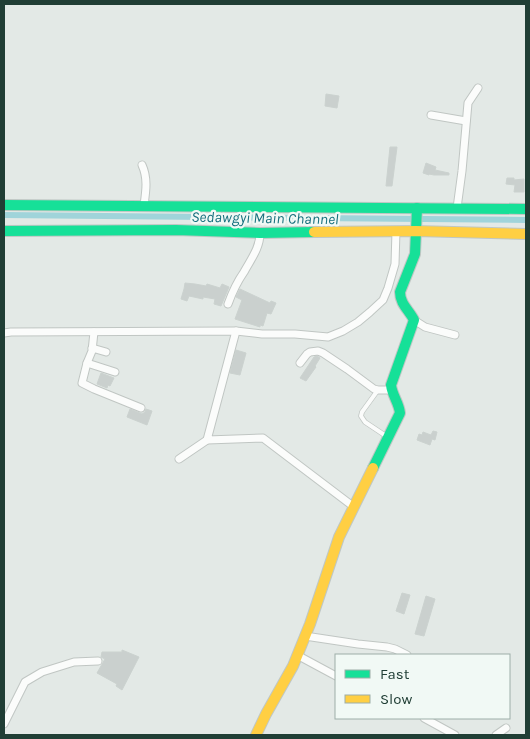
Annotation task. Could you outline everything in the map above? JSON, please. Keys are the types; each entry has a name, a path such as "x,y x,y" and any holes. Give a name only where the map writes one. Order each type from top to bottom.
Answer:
{"street":[{"path":"456,208 462,171 468,103 478,88"},
{"path":"431,115 466,121"},
{"path":"142,165 146,173 144,205"},
{"path":"4,205 526,209"},
{"path":"417,209 414,258 400,292 401,304 414,320 425,326 455,335"},
{"path":"4,231 176,230 260,233 416,230 526,234"},
{"path":"4,333 236,331 328,337 358,322 383,300 395,264 396,231"},
{"path":"228,304 232,293 257,250 260,233"},
{"path":"256,735 293,666 310,624 339,537 401,412 391,390 392,380 414,320"},
{"path":"206,440 236,331"},
{"path":"94,332 92,348 82,383 141,408"},
{"path":"92,348 106,352"},
{"path":"300,363 310,352 318,351 378,390 391,390"},
{"path":"87,363 115,372"},
{"path":"179,459 206,440 263,438 354,507"},
{"path":"305,636 387,647 405,654"},
{"path":"297,656 335,675"},
{"path":"4,724 24,682 42,672 74,662 98,661"},
{"path":"426,719 455,735"},
{"path":"496,735 506,728"}],"lane":[{"path":"378,390 360,416 388,437"}],"building":[{"path":"326,94 339,96 337,108 325,106"},
{"path":"390,147 397,147 392,186 386,186"},
{"path":"426,163 436,167 435,170 449,173 449,175 429,175 423,173"},
{"path":"507,178 514,178 514,180 524,179 524,192 514,192 515,185 506,184"},
{"path":"185,283 206,286 207,284 220,288 222,284 229,287 221,306 214,304 215,299 189,296 187,301 181,299"},
{"path":"240,289 270,303 271,301 276,303 271,314 267,313 263,326 260,325 260,327 235,319 242,300 236,297"},
{"path":"236,350 246,353 240,375 230,373"},
{"path":"314,357 320,358 306,381 300,378"},
{"path":"101,373 114,378 107,388 97,384"},
{"path":"130,409 142,414 146,409 152,411 147,425 127,417"},
{"path":"433,431 437,432 435,440 432,439 430,445 417,440 419,434 422,435 423,432 431,435"},
{"path":"402,593 410,595 404,614 396,611"},
{"path":"426,596 435,599 424,636 415,634"},
{"path":"122,650 139,657 122,690 116,686 117,684 97,673 105,659 101,657 102,652 122,652"}],"waterway":[{"name":"Sedawgyi Main Channel","path":"4,215 526,220"}],"traffic: fast":[{"path":"4,205 526,209"},
{"path":"373,468 400,413 391,385 414,320 403,303 400,292 415,254 417,208"},
{"path":"4,231 176,230 260,233 314,232"}],"traffic: slow":[{"path":"314,232 416,231 526,234"},
{"path":"256,735 293,666 310,624 339,537 373,468"}]}
